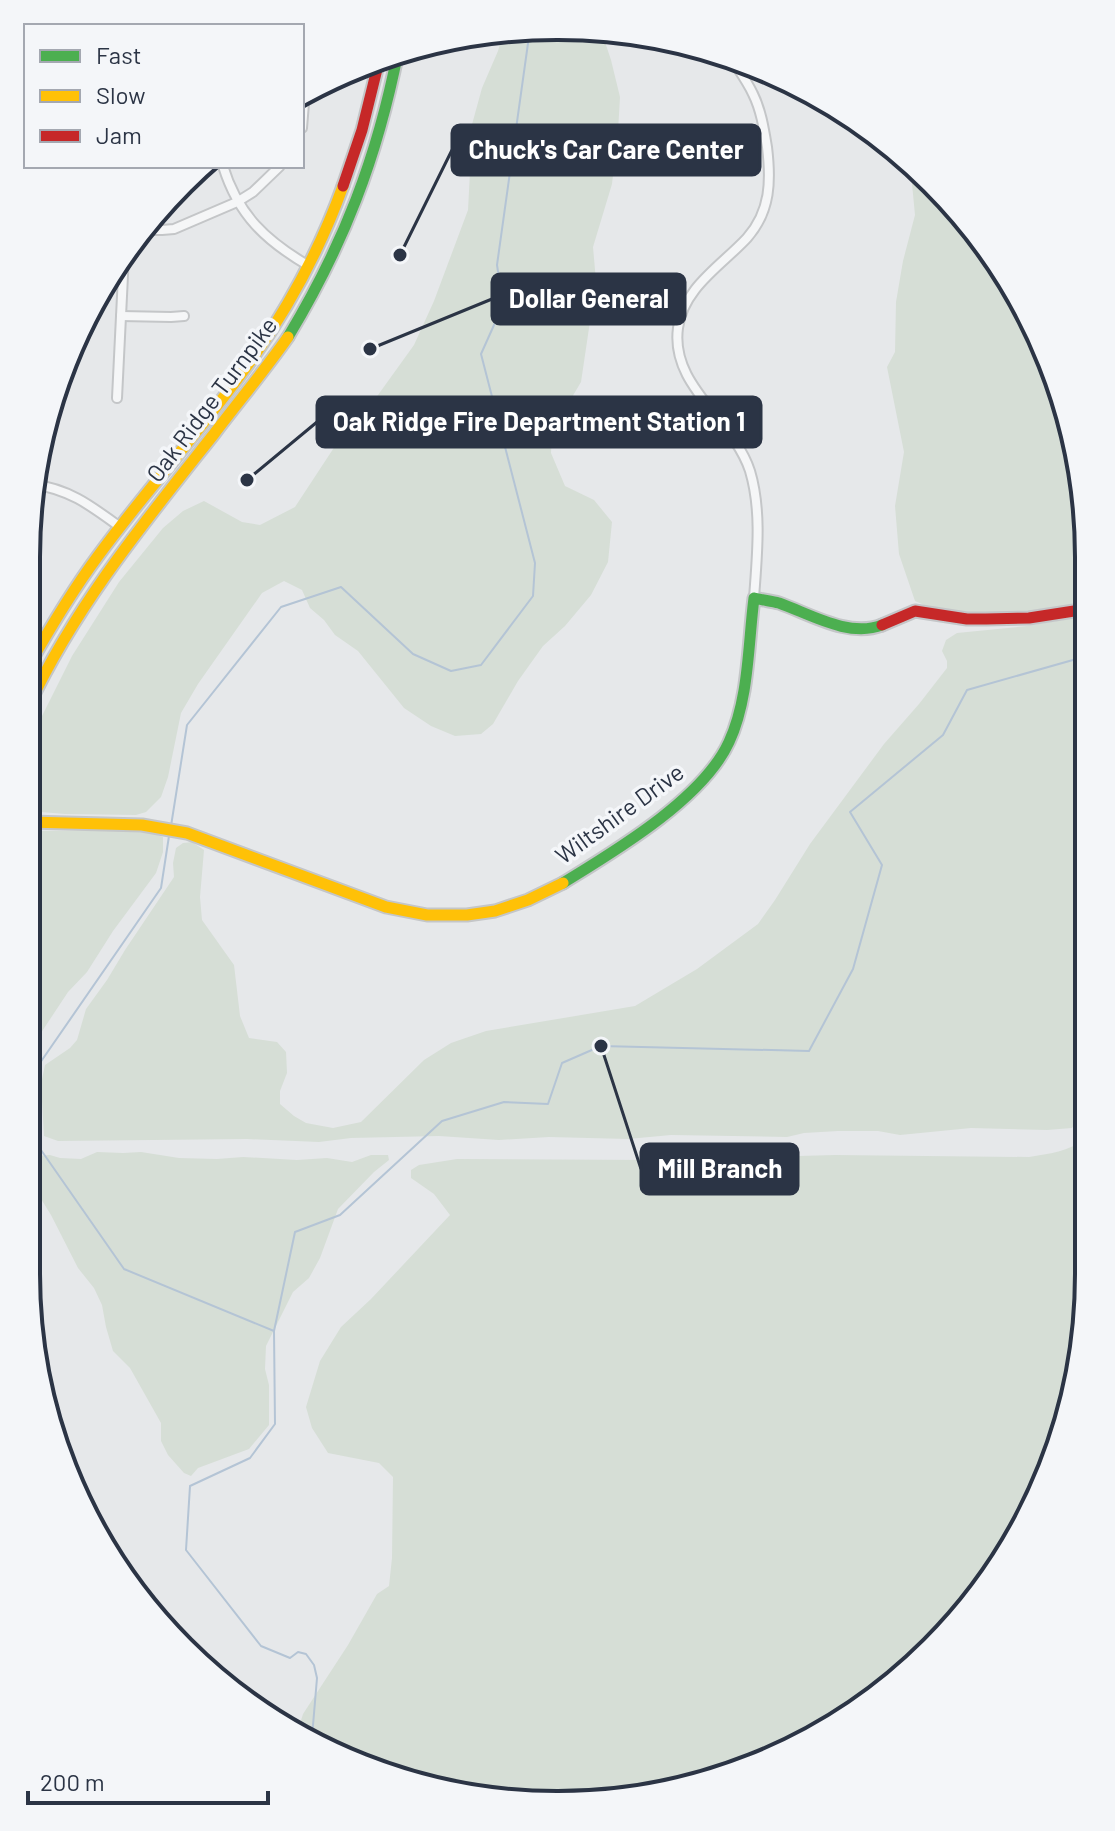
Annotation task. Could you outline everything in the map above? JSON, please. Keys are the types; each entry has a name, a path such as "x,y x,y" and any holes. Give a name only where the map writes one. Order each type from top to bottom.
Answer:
{"main road":[{"name":"Oak Ridge Turnpike","path":"40,684 77,615 133,537 266,370 294,328 343,234 370,166 395,66"},
{"name":"Oak Ridge Turnpike","path":"40,646 71,594 120,527 259,349 309,266 349,174 377,72"},
{"path":"309,266 324,274"},
{"path":"186,443 199,454"},
{"path":"120,527 133,537"},
{"path":"754,598 859,629 876,627 915,611 986,619 1029,618 1075,611"},
{"name":"Wiltshire Drive","path":"40,822 114,824 181,832 386,907 418,914 475,915 515,906 580,872 655,821 687,795 713,767 729,741 738,714 754,598"}],"street":[{"name":"Wiltshire Drive","path":"740,73 759,109 770,190 756,226 747,238 688,299 678,326 677,345 682,367 726,427 750,472 757,524 754,598"},
{"path":"224,168 237,202 256,227 309,266"},
{"path":"157,230 174,229 237,202 253,192 278,168"},
{"path":"117,398 123,277"},
{"path":"121,316 184,316"},
{"path":"45,486 70,493 120,527"}],"shaded area":[{"path":"524,41 605,42 620,97 612,184 593,247 596,281 581,382 552,431 551,453 565,486 594,500 612,522 608,562 591,595 543,646 493,724 481,734 455,736 431,726 404,708 358,651 335,635 310,608 302,590 284,581 262,593 198,684 181,713 161,797 146,812 136,815 40,812 40,720 72,656 119,582 163,528 183,511 204,501 242,522 260,525 295,507 339,440 360,420 414,345 468,210 468,139 482,88 500,43"},
{"path":"912,181 947,216 988,270 1036,359 1057,424 1071,490 1075,607 1030,614 980,615 933,609 915,601 899,554 895,506 904,452 887,367 895,352 896,302 915,215"},
{"path":"1075,618 1075,1123 1072,1128 971,1128 900,1135 878,1131 838,1131 787,1137 671,1135 628,1139 549,1137 499,1140 439,1136 319,1142 247,1139 58,1141 44,1136 41,1084 45,1065 77,1040 86,1009 174,877 176,848 183,843 192,842 204,850 200,897 202,920 234,965 240,1016 249,1038 277,1042 286,1052 287,1073 280,1091 280,1104 306,1123 333,1128 361,1122 424,1060 451,1043 486,1031 635,1006 697,969 758,924 810,844 884,744 947,668 942,651 946,640 957,633"},
{"path":"129,830 152,833 163,837 163,852 156,873 40,1034 40,831"},
{"path":"1075,1145 1074,1307 1065,1374 1048,1440 1006,1532 968,1589 899,1663 873,1684 816,1722 756,1752 724,1764 658,1781 591,1790 524,1790 457,1781 391,1764 300,1723 377,1594 389,1586 393,1477 379,1463 328,1453 312,1428 306,1407 320,1361 341,1327 450,1215 434,1194 411,1178 411,1170 419,1165 457,1159 651,1160 835,1155 1029,1157"},
{"path":"97,1152 141,1152 179,1158 217,1159 327,1158 352,1162 371,1155 388,1155 389,1160 338,1209 320,1258 309,1278 293,1292 266,1346 269,1425 249,1449 198,1468 191,1476 184,1473 168,1455 161,1441 161,1423 130,1368 113,1351 102,1305 94,1288 78,1268 40,1197 40,1156 81,1159"}],"waterway":[{"path":"171,826 187,725 281,607 341,587 413,654 451,671 481,665 533,596 535,563 481,354 503,305 497,265 528,41"},
{"path":"313,1729 317,1678 314,1665 306,1654 298,1652 290,1658 261,1646 186,1550 190,1486 250,1458 275,1424 274,1331 295,1232 340,1215 442,1121 504,1102 548,1104 562,1063 601,1046 809,1051 853,969 882,865 850,812 943,735 967,690 1075,659"},
{"path":"40,1063 161,888 169,836"},
{"path":"40,1140 41,1150 124,1269 274,1331"}],"traffic: fast":[{"path":"288,337 326,268 356,199 380,128 395,66"},
{"path":"563,883 656,822 699,784 717,763 729,742 740,708 754,598 779,603 843,627 856,629 882,625"}],"traffic: slow":[{"path":"40,647 98,556 215,409 266,339 315,253 343,186"},
{"path":"40,684 68,633 114,564 288,337"},
{"path":"40,822 142,825 187,833 386,907 427,915 495,911 563,883"}],"traffic: jam":[{"path":"343,186 362,130 376,73"},
{"path":"882,625 915,611 986,619 1029,618 1075,611"}],"place":[{"name":"Chuck's Car Care Center","path":"400,255"},
{"name":"Dollar General","path":"370,349"},
{"name":"Oak Ridge Fire Department Station 1","path":"247,480"},
{"name":"Mill Branch","path":"601,1046"}]}
